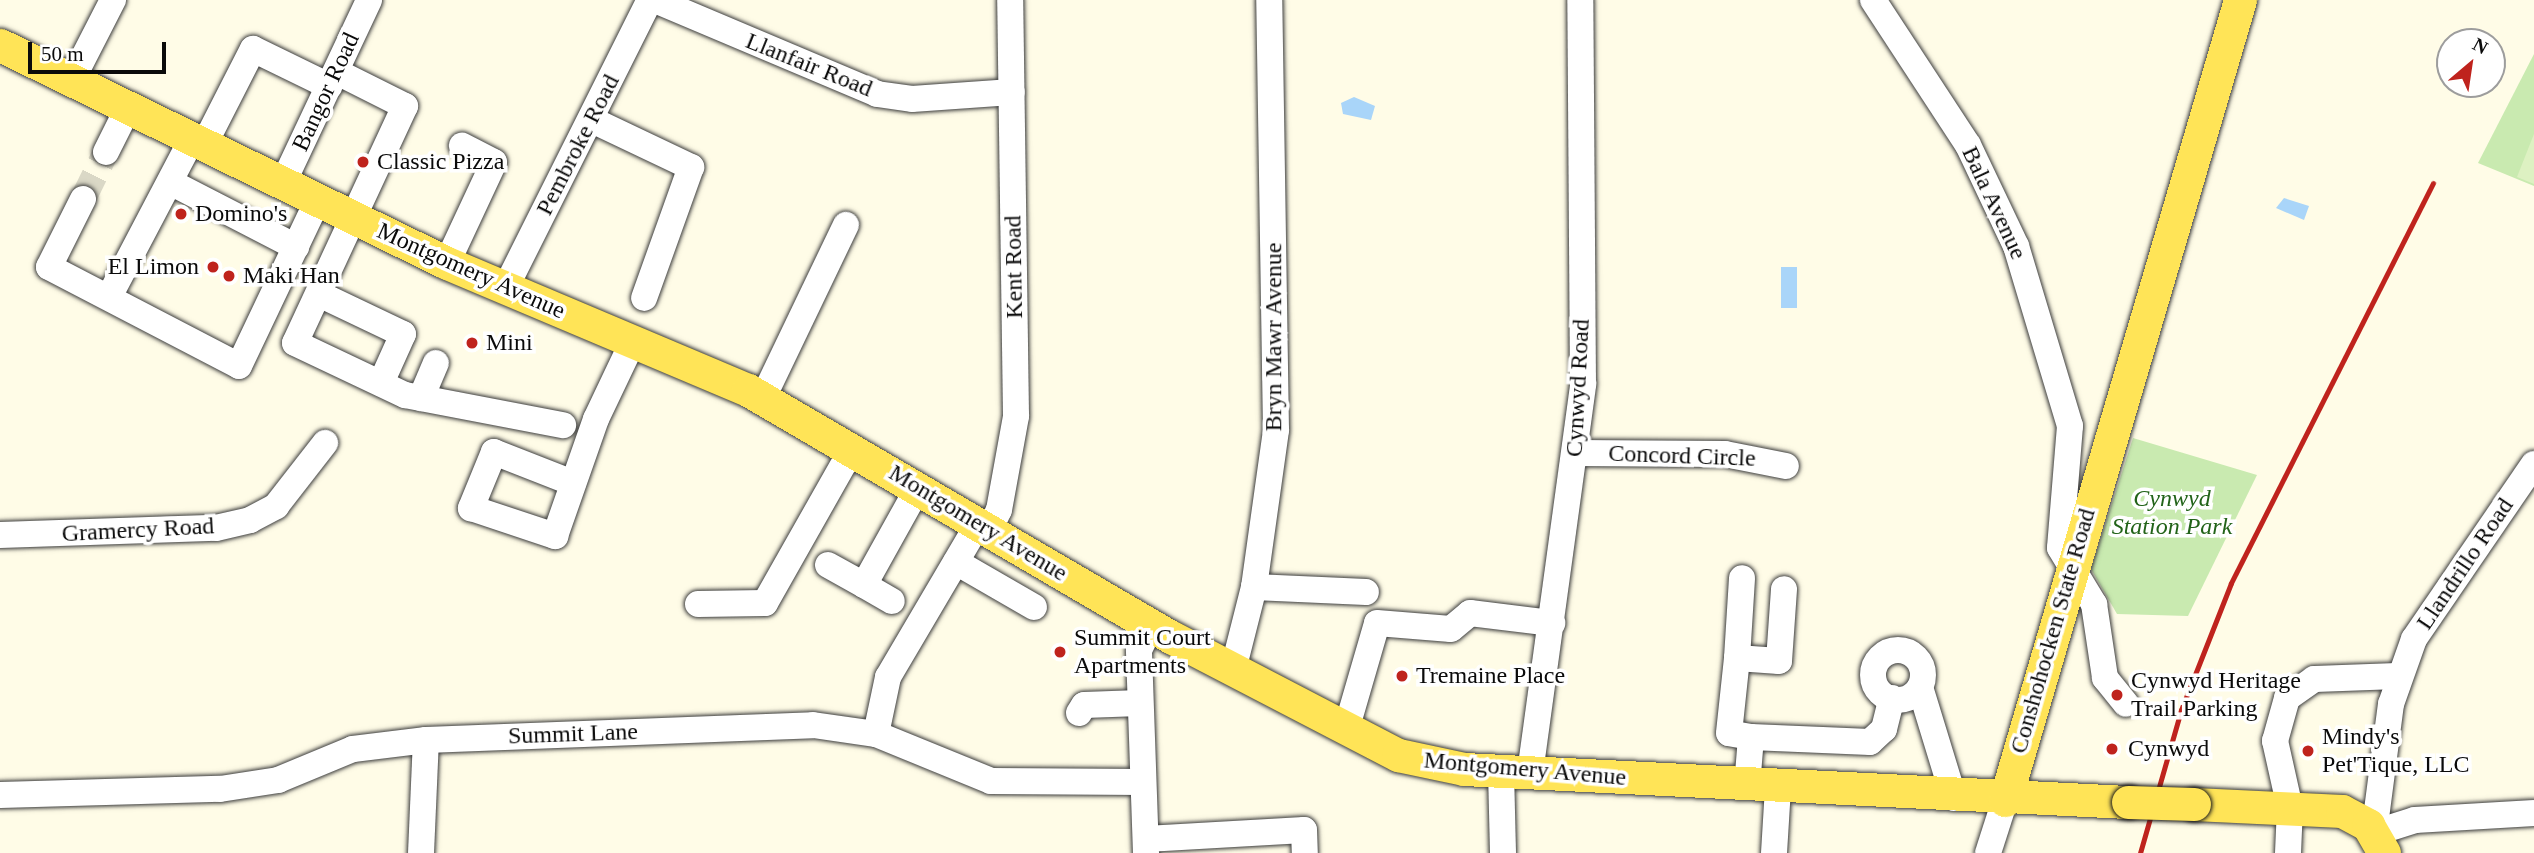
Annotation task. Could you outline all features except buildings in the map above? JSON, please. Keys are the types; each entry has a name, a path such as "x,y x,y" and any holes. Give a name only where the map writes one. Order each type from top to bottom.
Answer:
{"main road":[{"name":"Conshohocken State Road","path":"2005,800 2240,0"},
{"name":"Montgomery Avenue","path":"0,45 447,263 763,398 1151,625 1346,730 1413,760 1515,772 2005,800"},
{"path":"2005,800 2194,804 2342,811 2379,843"}],"street":[{"path":"72,80 113,0"},
{"name":"Bangor Road","path":"283,183 338,81 369,0"},
{"name":"Llanfair Road","path":"653,0 877,94 912,99 1012,92"},
{"name":"Pembroke Road","path":"505,289 653,0"},
{"name":"Kent Road","path":"876,734 888,677 956,562 999,510 1016,415 1010,0"},
{"name":"Bryn Mawr Avenue","path":"1233,670 1254,587 1276,430 1269,0"},
{"name":"Cynwyd Road","path":"1503,853 1515,772 1552,623 1583,384 1580,0"},
{"name":"Bala Avenue","path":"1873,0 1994,194 2035,300 2070,426 2059,540 2073,562 2100,621 2105,678 2126,704"},
{"path":"109,297 170,182 198,142 253,49 405,106 356,219 295,343 381,383 421,398 563,425"},
{"path":"106,152 128,108"},
{"path":"592,120 691,167 644,298"},
{"path":"447,263 494,162 462,146"},
{"path":"170,182 296,247"},
{"path":"83,198 49,267 239,366 318,200"},
{"path":"763,398 846,225"},
{"path":"319,294 403,334 381,383"},
{"path":"573,483 633,341"},
{"path":"421,398 436,363"},
{"path":"2070,426 2114,424"},
{"name":"Gramercy Road","path":"0,535 216,528 250,520 276,506 325,443"},
{"path":"698,604 765,603 852,449"},
{"name":"Concord Circle","path":"1576,453 1725,454 1786,466"},
{"name":"Llandrillo Road","path":"2379,843 2399,676 2425,617 2534,464"},
{"path":"864,585 918,488"},
{"path":"956,562 1025,601 1037,559"},
{"path":"828,565 892,601"},
{"path":"1742,578 1729,733 1751,737 1870,742 1884,729 1892,698"},
{"path":"1254,587 1366,592"},
{"path":"1737,658 1779,660 1784,589"},
{"path":"1346,730 1377,623 1451,629 1470,613 1552,623"},
{"path":"1151,625 1139,650 1146,846 1304,830 1305,853"},
{"path":"1892,698 1874,677 1877,662 1889,652 1917,659 1920,687 1954,797"},
{"path":"2288,853 2290,808 2275,741 2287,698 2314,679 2399,676"},
{"path":"1892,698 1909,697 1920,687"},
{"path":"1079,713 1084,705 1140,703"},
{"name":"Summit Lane","path":"0,794 220,789 278,780 353,749 426,740 813,725 876,734 972,778 1143,782"},
{"path":"1751,737 1774,853"},
{"path":"421,853 426,740"},
{"path":"1988,853 2005,800"},
{"path":"2379,843 2415,820 2534,813"}],"green space":[{"path":"2534,54 2534,186 2478,163"},
{"path":"2534,134 2534,184 2517,177"},
{"name":"Cynwyd Station Park","path":"2133,438 2257,475 2188,616 2117,614 2091,569"}],"water":[{"path":"1354,97 1375,106 1371,120 1343,114 1341,103"},
{"path":"2284,198 2309,206 2304,220 2276,208"},
{"path":"1781,267 1797,267 1797,308 1781,308"}],"tunnel":[{"path":"83,199 106,152"}],"railway":[{"path":"2140,853 2181,710 2231,583 2433,183"}],"place":[{"name":"Classic Pizza","path":"363,162"},
{"name":"Domino's","path":"181,214"},
{"name":"El Limon","path":"213,267"},
{"name":"Maki Han","path":"229,276"},
{"name":"Mini","path":"472,343"},
{"name":"Summit Court Apartments","path":"1060,652"},
{"name":"Tremaine Place","path":"1402,676"},
{"name":"Cynwyd Heritage Trail Parking","path":"2117,695"},
{"name":"Cynwyd","path":"2112,749"},
{"name":"Mindy's Pet'Tique, LLC","path":"2308,751"}]}
